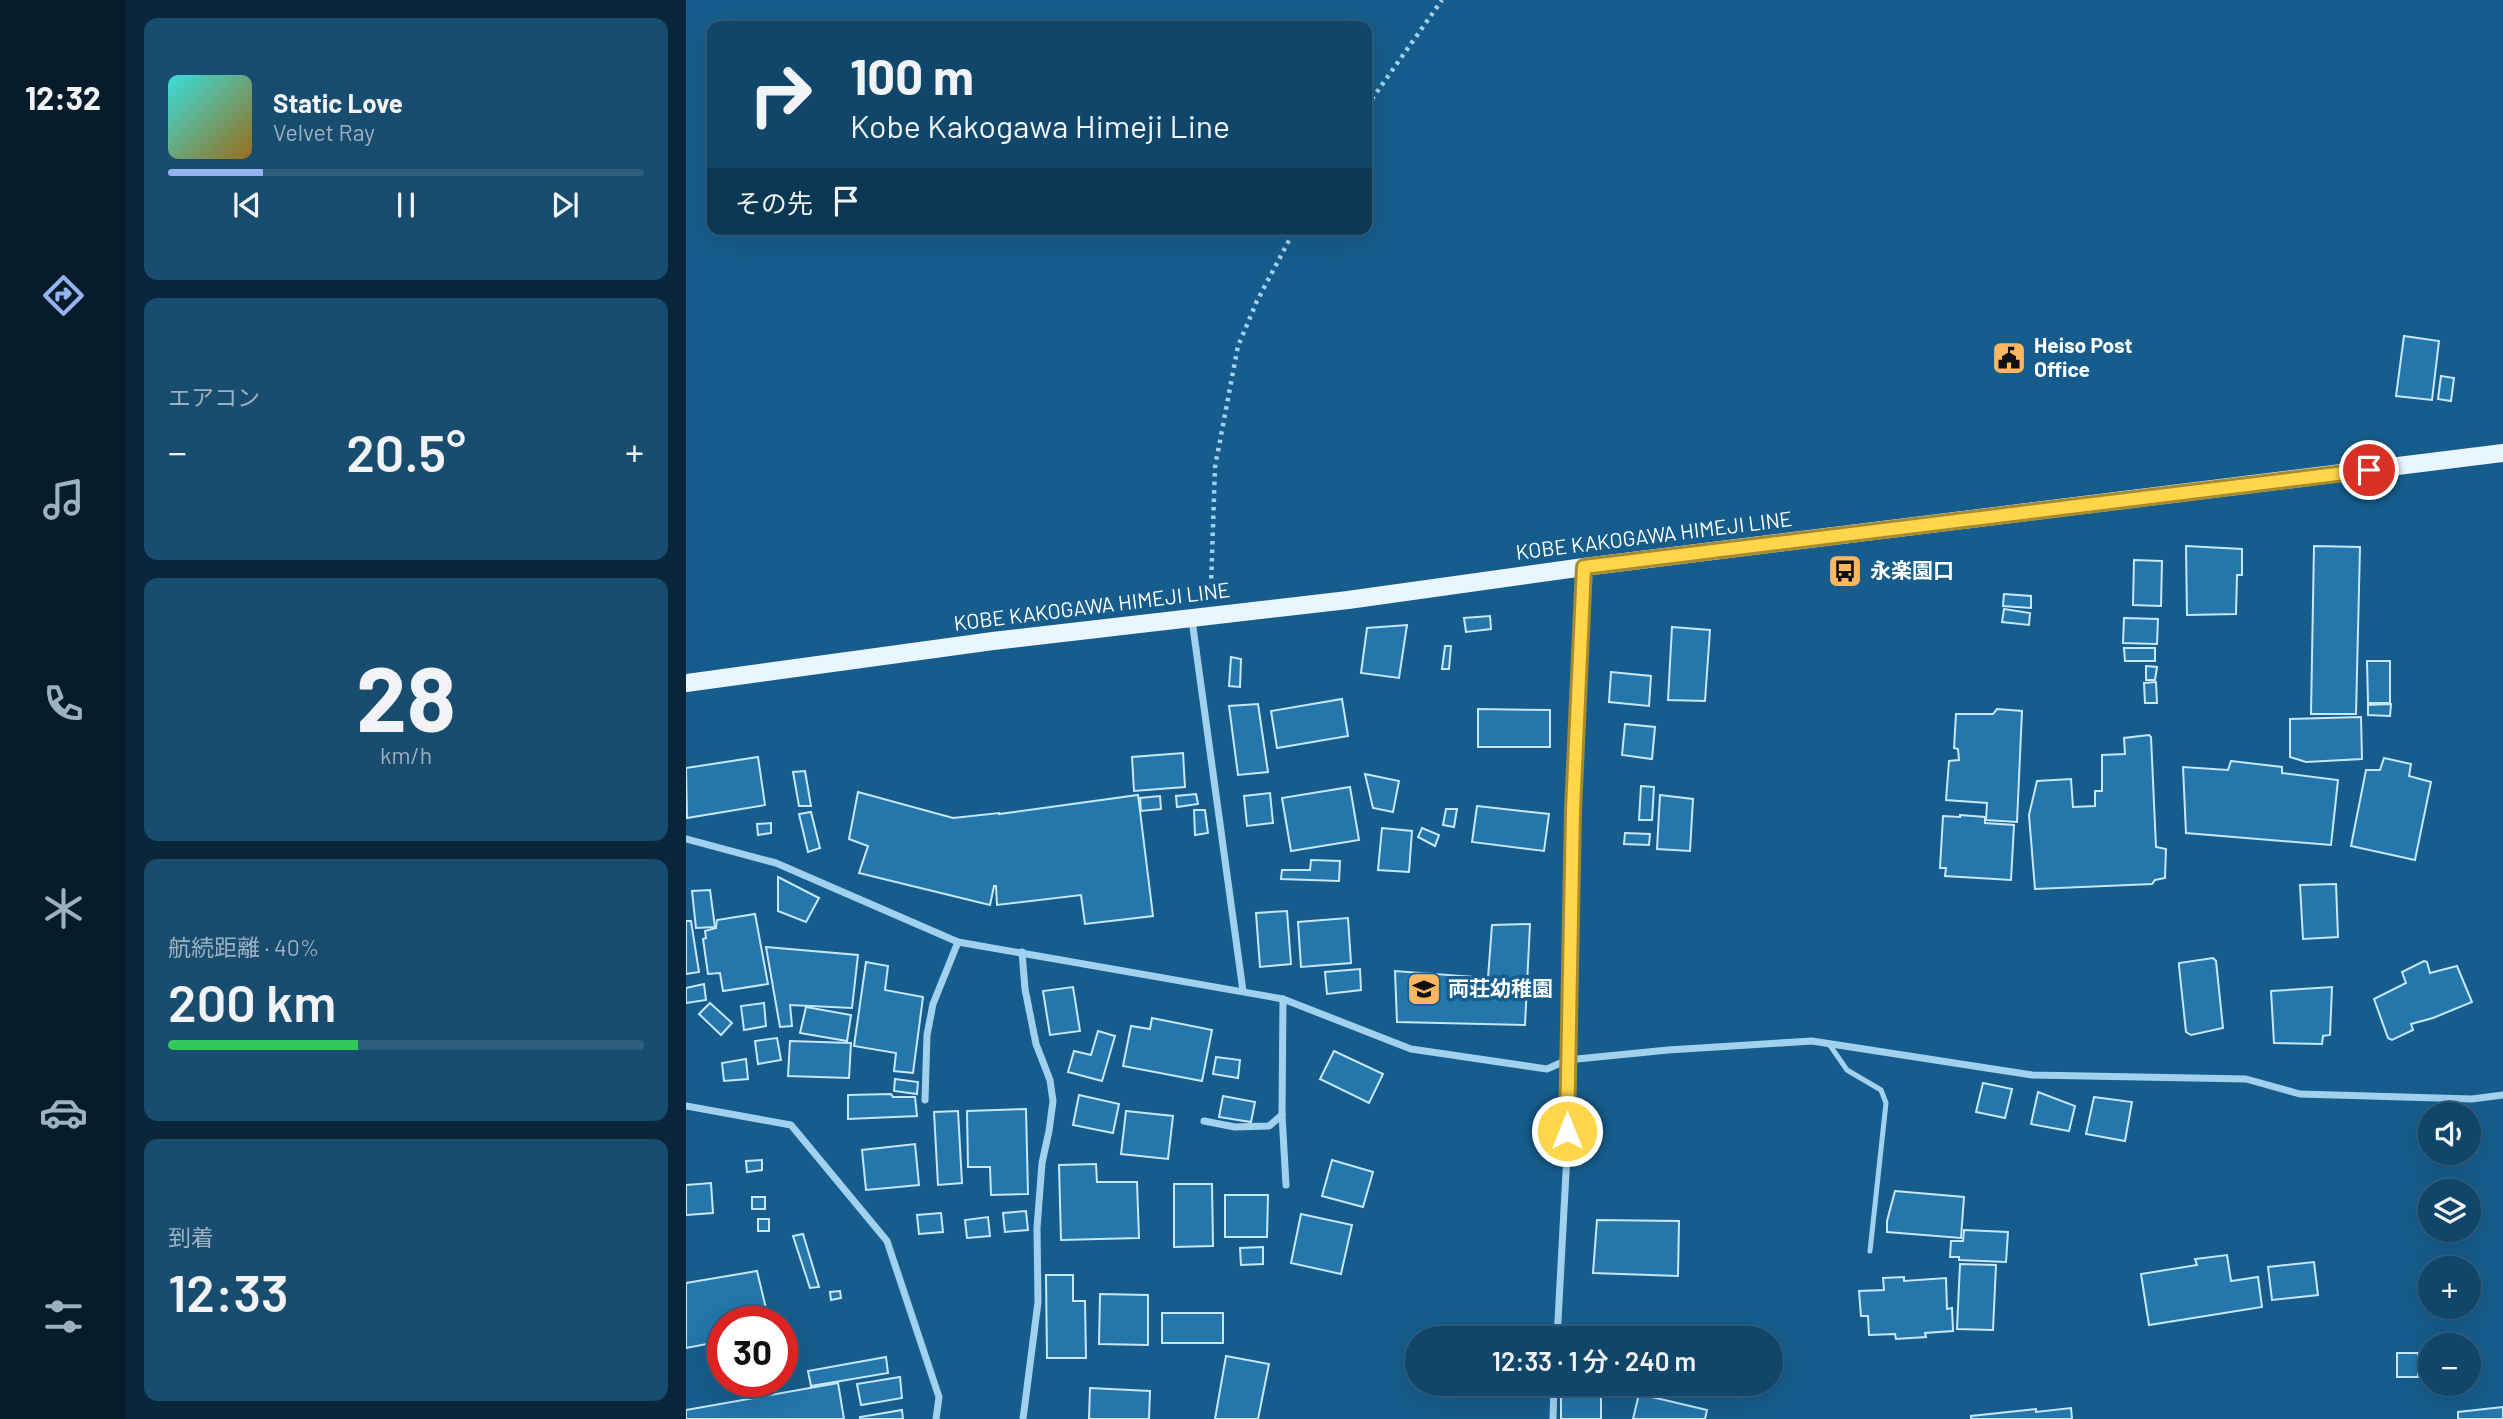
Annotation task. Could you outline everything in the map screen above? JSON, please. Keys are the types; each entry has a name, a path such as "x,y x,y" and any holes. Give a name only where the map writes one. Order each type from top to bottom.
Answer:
{"main road":[{"name":"KOBE KAKOGAWA HIMEJI LINE","path":"686,683 993,641 1348,600 1584,567 2503,453"}],"street":[{"path":"1558,1326 1567,1154 1573,810 1584,567"},
{"path":"1191,618 1243,990"},
{"path":"686,839 776,863 958,942 1243,990 1283,999 1411,1049 1547,1069 1567,1060 1799,1041 2032,1075 2246,1079 2300,1094 2472,1099 2503,1095"},
{"path":"925,1100 927,1035 933,1004 958,942"},
{"path":"1022,952 1030,1016 1036,1044 1050,1080 1053,1101 1042,1163 1037,1228 1038,1302 1023,1419"},
{"path":"1283,999 1282,1115 1286,1185"},
{"path":"686,1106 791,1125 887,1241 939,1396 936,1419"},
{"path":"1204,1121 1235,1127 1269,1126 1282,1115"},
{"path":"1553,1419 1554,1396"}],"lane":[{"path":"1829,1044 1847,1070 1881,1090 1886,1103 1870,1251"}],"path":[{"path":"1372,99 1442,0"},
{"path":"1212,616 1210,572 1216,467 1229,386 1238,346 1257,301 1293,235"}],"building":[{"path":"2404,336 2439,341 2432,400 2396,396"},
{"path":"2441,376 2454,378 2451,401 2438,399"},
{"path":"2186,546 2242,549 2242,575 2237,575 2236,614 2187,615"},
{"path":"2314,546 2360,547 2356,714 2311,714"},
{"path":"2134,560 2162,561 2161,606 2133,605"},
{"path":"2004,594 2031,596 2031,608 2003,606"},
{"path":"2004,609 2030,613 2029,625 2002,622"},
{"path":"1490,616 1491,629 1466,632 1464,618"},
{"path":"2124,618 2158,619 2157,644 2123,643"},
{"path":"1407,625 1399,678 1361,673 1367,628"},
{"path":"1672,627 1710,630 1705,701 1668,700"},
{"path":"1445,646 1451,646 1449,669 1442,669"},
{"path":"2124,648 2155,648 2155,661 2125,661"},
{"path":"1231,657 1241,659 1240,687 1229,686"},
{"path":"2367,661 2390,661 2390,703 2368,703"},
{"path":"2146,666 2157,667 2155,680 2146,680"},
{"path":"1611,672 1651,676 1649,706 1609,702"},
{"path":"2156,682 2157,703 2145,703 2144,683"},
{"path":"1342,699 1348,736 1277,748 1271,711"},
{"path":"1258,704 1268,772 1238,775 1229,706"},
{"path":"2391,704 2390,716 2368,715 2368,705"},
{"path":"1478,709 1550,710 1550,747 1478,747"},
{"path":"1997,709 2022,711 2017,822 1986,820 1987,803 1946,800 1949,761 1959,760 1958,749 1954,748 1956,714 1993,714"},
{"path":"2361,717 2362,759 2306,762 2290,757 2290,719"},
{"path":"1625,724 1655,727 1652,759 1622,755"},
{"path":"2149,735 2156,847 2166,849 2165,878 2155,880 2152,884 2035,889 2029,815 2037,781 2071,779 2073,807 2095,806 2095,791 2102,791 2102,755 2125,754 2124,738"},
{"path":"1183,753 1185,787 1134,791 1132,757"},
{"path":"758,757 765,805 687,818 686,768"},
{"path":"2384,758 2411,764 2409,776 2431,782 2415,860 2351,846 2366,770 2380,770"},
{"path":"2231,761 2282,767 2282,773 2338,780 2331,845 2186,833 2183,767 2228,770"},
{"path":"805,771 811,806 799,806 793,772"},
{"path":"1365,774 1399,781 1393,812 1373,808"},
{"path":"1641,786 1654,787 1652,820 1639,820"},
{"path":"1350,787 1359,840 1291,851 1282,798"},
{"path":"858,792 953,818 1138,795 1153,916 1085,924 1081,895 997,905 994,886 990,905 859,873 868,846 849,839"},
{"path":"1270,793 1273,823 1247,826 1244,796"},
{"path":"1196,794 1198,804 1177,807 1176,796"},
{"path":"1660,795 1693,799 1690,851 1657,849"},
{"path":"1160,796 1161,809 1141,811 1140,798"},
{"path":"1477,806 1549,814 1544,851 1472,842"},
{"path":"1446,809 1457,809 1454,827 1443,825"},
{"path":"1194,810 1205,810 1208,833 1195,835"},
{"path":"811,812 820,848 808,852 799,814"},
{"path":"1943,816 1985,817 1985,823 2014,825 2011,880 1945,876 1946,868 1940,868"},
{"path":"771,823 771,833 758,835 757,824"},
{"path":"1382,828 1412,831 1409,872 1378,870"},
{"path":"1422,828 1439,835 1435,846 1418,837"},
{"path":"1625,833 1650,834 1649,845 1624,844"},
{"path":"1311,860 1340,861 1339,881 1281,879 1282,870 1310,870"},
{"path":"778,877 819,898 806,922 778,911"},
{"path":"2336,884 2338,937 2303,939 2300,885"},
{"path":"710,890 715,927 696,928 692,891"},
{"path":"1287,911 1291,964 1260,967 1256,913"},
{"path":"755,914 768,984 723,991 720,973 708,974 703,939 706,938 705,931 716,928 717,920"},
{"path":"1348,918 1351,963 1301,967 1298,922"},
{"path":"686,921 691,921 699,972 686,974"},
{"path":"1530,924 1525,1025 1397,1022 1395,971 1488,978 1492,925"},
{"path":"766,947 858,955 852,1008 790,1005 792,1026 780,1027"},
{"path":"2213,958 2216,961 2223,1028 2191,1035 2186,1032 2179,963"},
{"path":"866,962 888,966 885,990 923,997 913,1073 894,1071 896,1053 854,1046"},
{"path":"2427,962 2430,973 2457,966 2472,1002 2411,1024 2413,1030 2392,1040 2388,1038 2374,999 2406,983 2402,972"},
{"path":"1360,969 1361,990 1327,994 1325,972"},
{"path":"704,984 706,1000 686,1003 686,988"},
{"path":"1073,987 1080,1031 1050,1035 1043,991"},
{"path":"2332,987 2330,1035 2323,1036 2322,1044 2274,1043 2271,991"},
{"path":"710,1003 732,1023 721,1035 699,1014"},
{"path":"764,1003 766,1026 744,1030 741,1006"},
{"path":"806,1007 851,1015 847,1041 800,1033"},
{"path":"1152,1018 1212,1030 1202,1081 1123,1066 1131,1026 1150,1029"},
{"path":"1098,1031 1115,1036 1102,1081 1068,1072 1074,1051 1091,1055"},
{"path":"777,1038 781,1060 758,1064 755,1041"},
{"path":"790,1041 851,1043 849,1078 788,1076"},
{"path":"1334,1051 1383,1074 1369,1103 1320,1079"},
{"path":"1216,1057 1240,1060 1238,1078 1213,1074"},
{"path":"746,1059 748,1079 724,1081 722,1063"},
{"path":"895,1079 918,1082 917,1094 894,1091"},
{"path":"1983,1083 2012,1089 2005,1118 1976,1112"},
{"path":"2038,1092 2075,1106 2069,1131 2031,1124"},
{"path":"891,1094 893,1097 915,1097 917,1116 848,1119 848,1095"},
{"path":"1079,1095 1119,1104 1113,1133 1073,1125"},
{"path":"1223,1096 1255,1102 1251,1122 1219,1117"},
{"path":"2094,1097 2132,1102 2125,1141 2086,1134"},
{"path":"1026,1109 1028,1194 991,1195 990,1167 968,1167 967,1111"},
{"path":"958,1111 962,1183 938,1185 934,1112"},
{"path":"1126,1111 1173,1116 1168,1159 1121,1154"},
{"path":"915,1144 919,1185 866,1190 862,1150"},
{"path":"762,1160 762,1170 747,1172 746,1161"},
{"path":"1332,1160 1373,1172 1363,1207 1322,1196"},
{"path":"1096,1164 1097,1182 1137,1182 1139,1238 1061,1240 1059,1165"},
{"path":"711,1183 713,1213 686,1215 686,1185"},
{"path":"1174,1184 1212,1184 1213,1246 1174,1247"},
{"path":"1895,1191 1964,1197 1961,1238 1887,1232 1887,1221"},
{"path":"1225,1195 1268,1195 1267,1237 1225,1237"},
{"path":"752,1197 765,1197 765,1209 752,1209"},
{"path":"1026,1211 1028,1230 1005,1232 1003,1213"},
{"path":"941,1213 943,1232 919,1234 917,1215"},
{"path":"1301,1214 1352,1225 1341,1274 1291,1263"},
{"path":"988,1217 990,1236 967,1238 965,1220"},
{"path":"758,1219 769,1219 769,1231 758,1231"},
{"path":"1597,1220 1679,1221 1678,1276 1593,1273"},
{"path":"1964,1230 2008,1232 2006,1262 1959,1260 1959,1257 1950,1257 1951,1241 1963,1241"},
{"path":"803,1234 819,1287 810,1288 793,1236"},
{"path":"1263,1247 1263,1264 1241,1265 1240,1248"},
{"path":"2227,1255 2231,1281 2258,1277 2262,1307 2149,1325 2141,1274 2197,1265 2195,1259"},
{"path":"2314,1262 2318,1295 2272,1300 2268,1267"},
{"path":"1960,1264 1996,1265 1993,1330 1957,1329"},
{"path":"757,1271 765,1306 707,1306 707,1344 686,1348 686,1283"},
{"path":"1046,1275 1073,1275 1073,1301 1085,1301 1086,1358 1047,1358"},
{"path":"1904,1277 1904,1281 1946,1278 1947,1309 1952,1308 1953,1331 1925,1333 1926,1337 1896,1339 1895,1334 1869,1335 1868,1316 1861,1316 1859,1291 1884,1290 1883,1278"},
{"path":"840,1291 841,1298 831,1300 830,1292"},
{"path":"1100,1294 1148,1295 1148,1345 1099,1344"},
{"path":"1162,1313 1223,1313 1223,1343 1162,1343"},
{"path":"2397,1353 2418,1353 2418,1377 2397,1377"},
{"path":"1226,1356 1269,1364 1258,1419 1215,1419"},
{"path":"886,1357 888,1373 811,1386 808,1371"},
{"path":"900,1377 902,1398 861,1405 857,1384"},
{"path":"838,1383 844,1419 686,1419 686,1410 759,1397 798,1397 798,1390"},
{"path":"1090,1388 1150,1391 1149,1419 1089,1419"},
{"path":"1561,1396 1601,1396 1601,1419 1561,1419"},
{"path":"1639,1396 1707,1410 1705,1419 1633,1419"},
{"path":"2503,1407 2503,1419 2458,1419 2458,1412"},
{"path":"2071,1408 2072,1419 1971,1419 1971,1416"},
{"path":"902,1410 903,1419 860,1419 860,1417"}],"place":[{"name":"Heiso Post Office","path":"2009,358"},
{"name":"永楽園口","path":"1845,571"},
{"name":"両荘幼稚園","path":"1424,989"}],"route":[{"path":"1567,1131 1573,810 1584,567 2369,470"}]}
